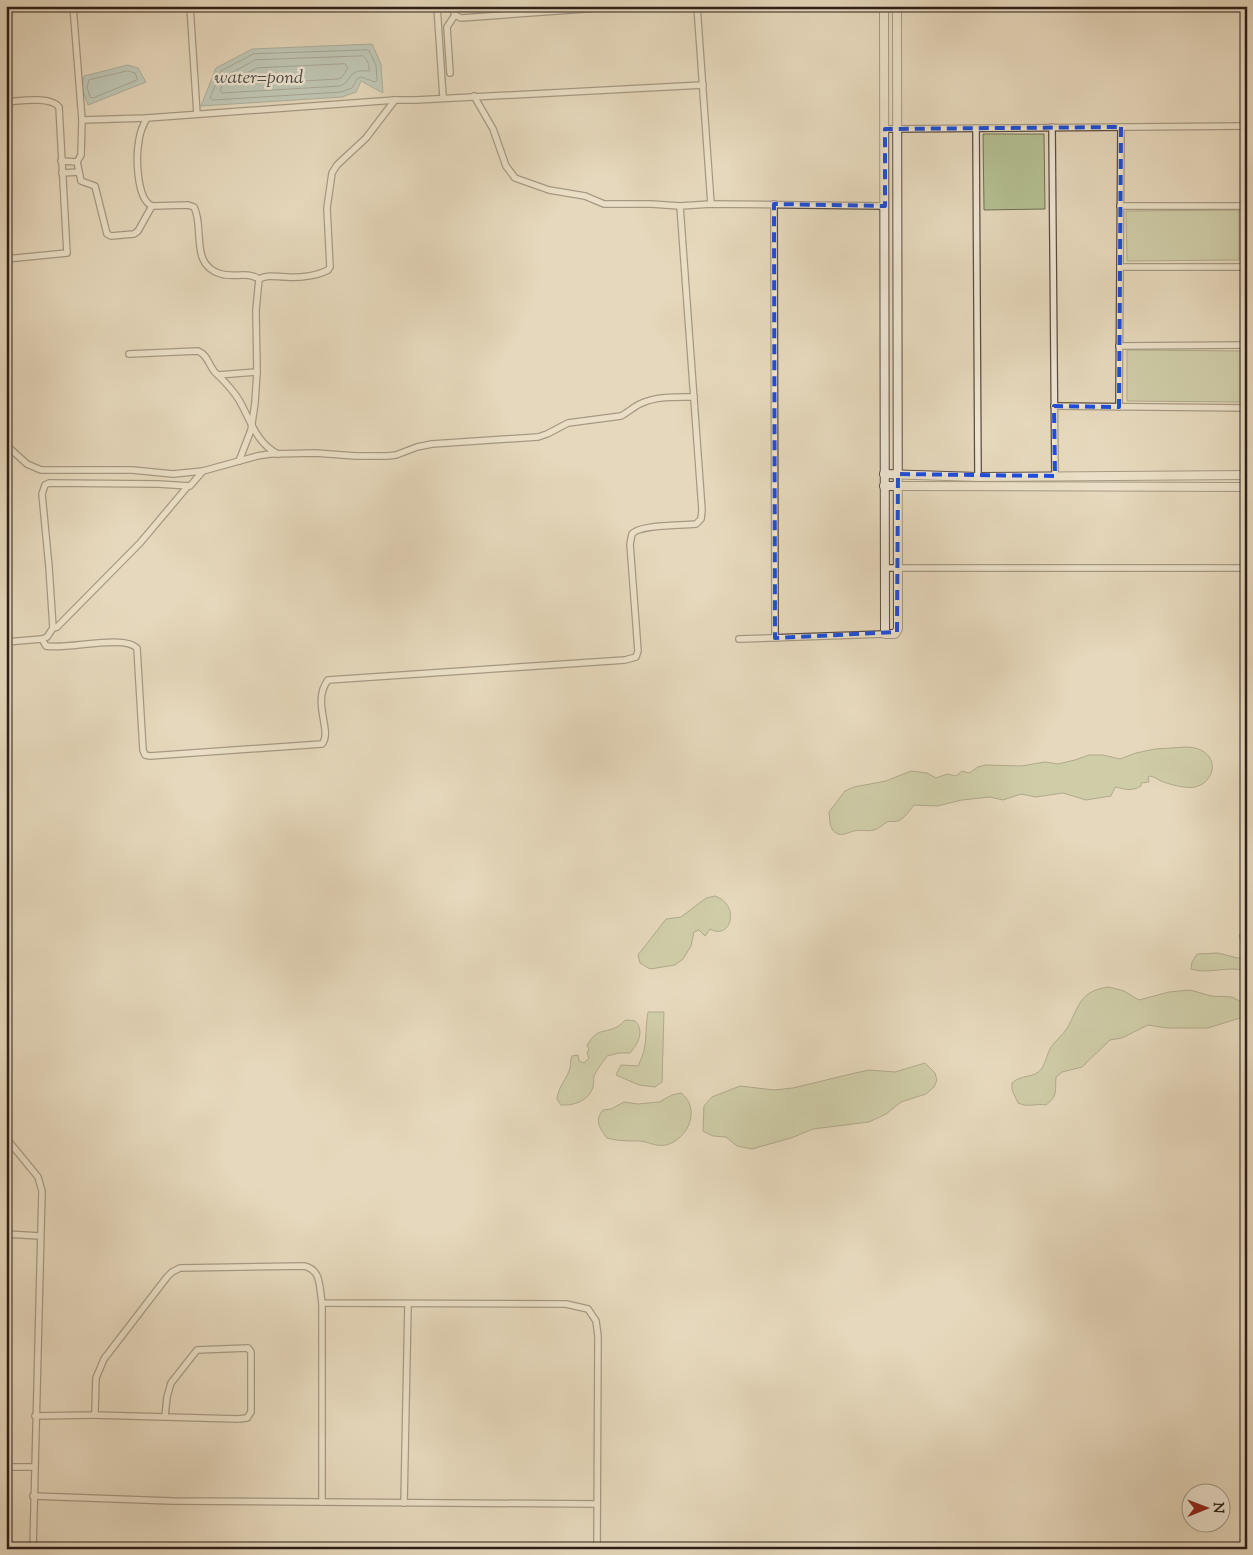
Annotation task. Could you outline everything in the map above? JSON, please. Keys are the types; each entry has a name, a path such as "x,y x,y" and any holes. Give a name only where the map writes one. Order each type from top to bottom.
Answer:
{"street":[{"path":"73,6 82,120 81,155 77,162 81,181 95,186 106,230 111,236 134,234 138,231 152,206"},
{"path":"190,6 197,114"},
{"path":"437,6 443,98"},
{"path":"452,6 455,15"},
{"path":"455,15 465,18 556,9 627,6"},
{"path":"697,6 711,204"},
{"path":"884,6 885,634"},
{"path":"739,639 894,634 898,629 897,6"},
{"path":"450,73 447,27 455,15"},
{"path":"82,120 146,118 396,100 703,85"},
{"path":"474,96 493,129 506,166 515,178 549,190 585,196 604,204 885,206"},
{"path":"6,102 48,100 56,103 59,107 67,254 6,259"},
{"path":"146,118 138,141 139,183 144,199 152,206 192,206 196,211 200,250 206,265 220,274 249,274 259,279 266,276 290,277 317,274 328,270 330,267 327,208 332,173 366,138 396,100"},
{"path":"885,129 1247,126"},
{"path":"1119,407 1121,127"},
{"path":"976,128 978,476"},
{"path":"1052,128 1055,476"},
{"path":"61,161 77,162"},
{"path":"62,173 79,172"},
{"path":"774,204 775,638"},
{"path":"42,639 46,646 51,647 128,643 137,648 143,750 150,756 322,744 325,736 321,692 328,680 631,659 636,657 638,652 630,544 632,534 638,529 647,527 696,524 701,519 680,206"},
{"path":"1120,206 1246,206 1247,364"},
{"path":"1120,267 1246,267"},
{"path":"239,461 252,425 255,403 257,372 256,310 259,279"},
{"path":"1119,346 1247,345"},
{"path":"129,354 198,351 204,355 212,370 230,386 239,399 252,425 266,446 278,454"},
{"path":"218,375 257,372"},
{"path":"6,445 27,464 41,470 132,470 173,474 203,471 257,456 278,454 382,456 396,455 417,447 432,444 538,437 568,424 621,416 640,403 654,399 694,397"},
{"path":"1054,406 1247,408"},
{"path":"6,642 47,637 53,628 57,627 140,543 203,471"},
{"path":"884,474 978,476 1247,475"},
{"path":"53,628 42,494 45,485 49,483 89,483 188,486"},
{"path":"884,486 1247,487"},
{"path":"885,568 1247,568"},
{"path":"6,1138 38,1177 42,1191 33,1549"},
{"path":"6,1234 40,1236"},
{"path":"93,1415 95,1412 96,1378 104,1359 172,1272 180,1268 304,1266 312,1268 318,1274 322,1304 322,1502"},
{"path":"322,1304 566,1304 588,1309 596,1321 598,1336 597,1549"},
{"path":"404,1503 408,1304"},
{"path":"35,1416 93,1415 165,1417 247,1418 250,1412 251,1352 248,1348 197,1350 171,1383 167,1397 165,1417"},
{"path":"6,1467 34,1467"},
{"path":"33,1496 172,1501 597,1504"}],"highlighted area":[{"path":"1121,127 1119,407 1054,406 1055,476 898,474 897,632 775,638 774,204 885,206 885,129"}],"green space":[{"path":"983,134 1044,134 1045,209 984,210"},
{"path":"1239,210 1239,260 1127,261 1126,211"},
{"path":"1127,350 1242,351 1242,402 1127,401"},
{"path":"1186,747 1201,750 1211,759 1212,771 1210,776 1201,785 1195,787 1172,785 1150,776 1148,777 1149,782 1141,783 1141,786 1137,788 1128,790 1115,787 1111,796 1086,800 1063,793 1036,797 1021,794 1003,800 990,797 962,800 937,806 914,805 900,820 887,822 871,831 856,830 840,835 832,829 830,824 829,812 845,791 854,787 886,781 911,771 927,773 936,778 947,774 956,776 962,771 969,773 985,765 1021,766 1045,762 1058,764 1089,755 1103,755 1120,759 1155,749"},
{"path":"715,896 723,900 728,907 730,920 728,926 723,930 717,931 710,929 705,936 699,930 694,932 691,946 683,959 675,965 650,969 640,963 638,955 666,919 681,917 706,898"},
{"path":"1247,928 1247,951 1243,950 1239,935"},
{"path":"1218,953 1237,958 1247,957 1247,971 1233,969 1198,971 1191,969 1192,962 1197,954"},
{"path":"1109,987 1124,991 1139,1000 1169,992 1190,990 1211,996 1232,997 1243,1003 1243,1017 1208,1028 1167,1028 1148,1025 1122,1038 1110,1040 1082,1067 1062,1072 1056,1077 1054,1096 1046,1105 1018,1103 1012,1090 1012,1083 1020,1078 1036,1074 1039,1071 1051,1047 1066,1030 1086,995"},
{"path":"648,1012 664,1012 662,1082 655,1087 639,1085 616,1075 621,1065 638,1066 644,1052"},
{"path":"626,1020 635,1021 640,1029 638,1042 630,1053 607,1056 594,1076 593,1087 588,1096 580,1102 561,1105 557,1099 569,1072 572,1056 578,1055 579,1061 584,1063 589,1058 587,1046 594,1036 597,1033 617,1027"},
{"path":"925,1063 935,1073 937,1080 934,1087 926,1094 901,1102 886,1114 869,1122 813,1129 791,1138 752,1149 737,1146 726,1137 713,1136 703,1131 704,1106 712,1097 740,1086 774,1090 793,1088 869,1070 895,1072"},
{"path":"681,1093 687,1099 690,1107 690,1122 686,1130 674,1142 666,1145 655,1145 642,1141 611,1139 607,1138 600,1128 598,1121 603,1110 611,1109 624,1102 638,1104 659,1102 672,1095"}],"water":[{"name":"water=pond","path":"372,44 381,64 383,93 361,81 356,92 342,97 201,106 216,68 252,49"},
{"path":"128,65 138,68 146,82 88,105 82,88 84,76"}]}
